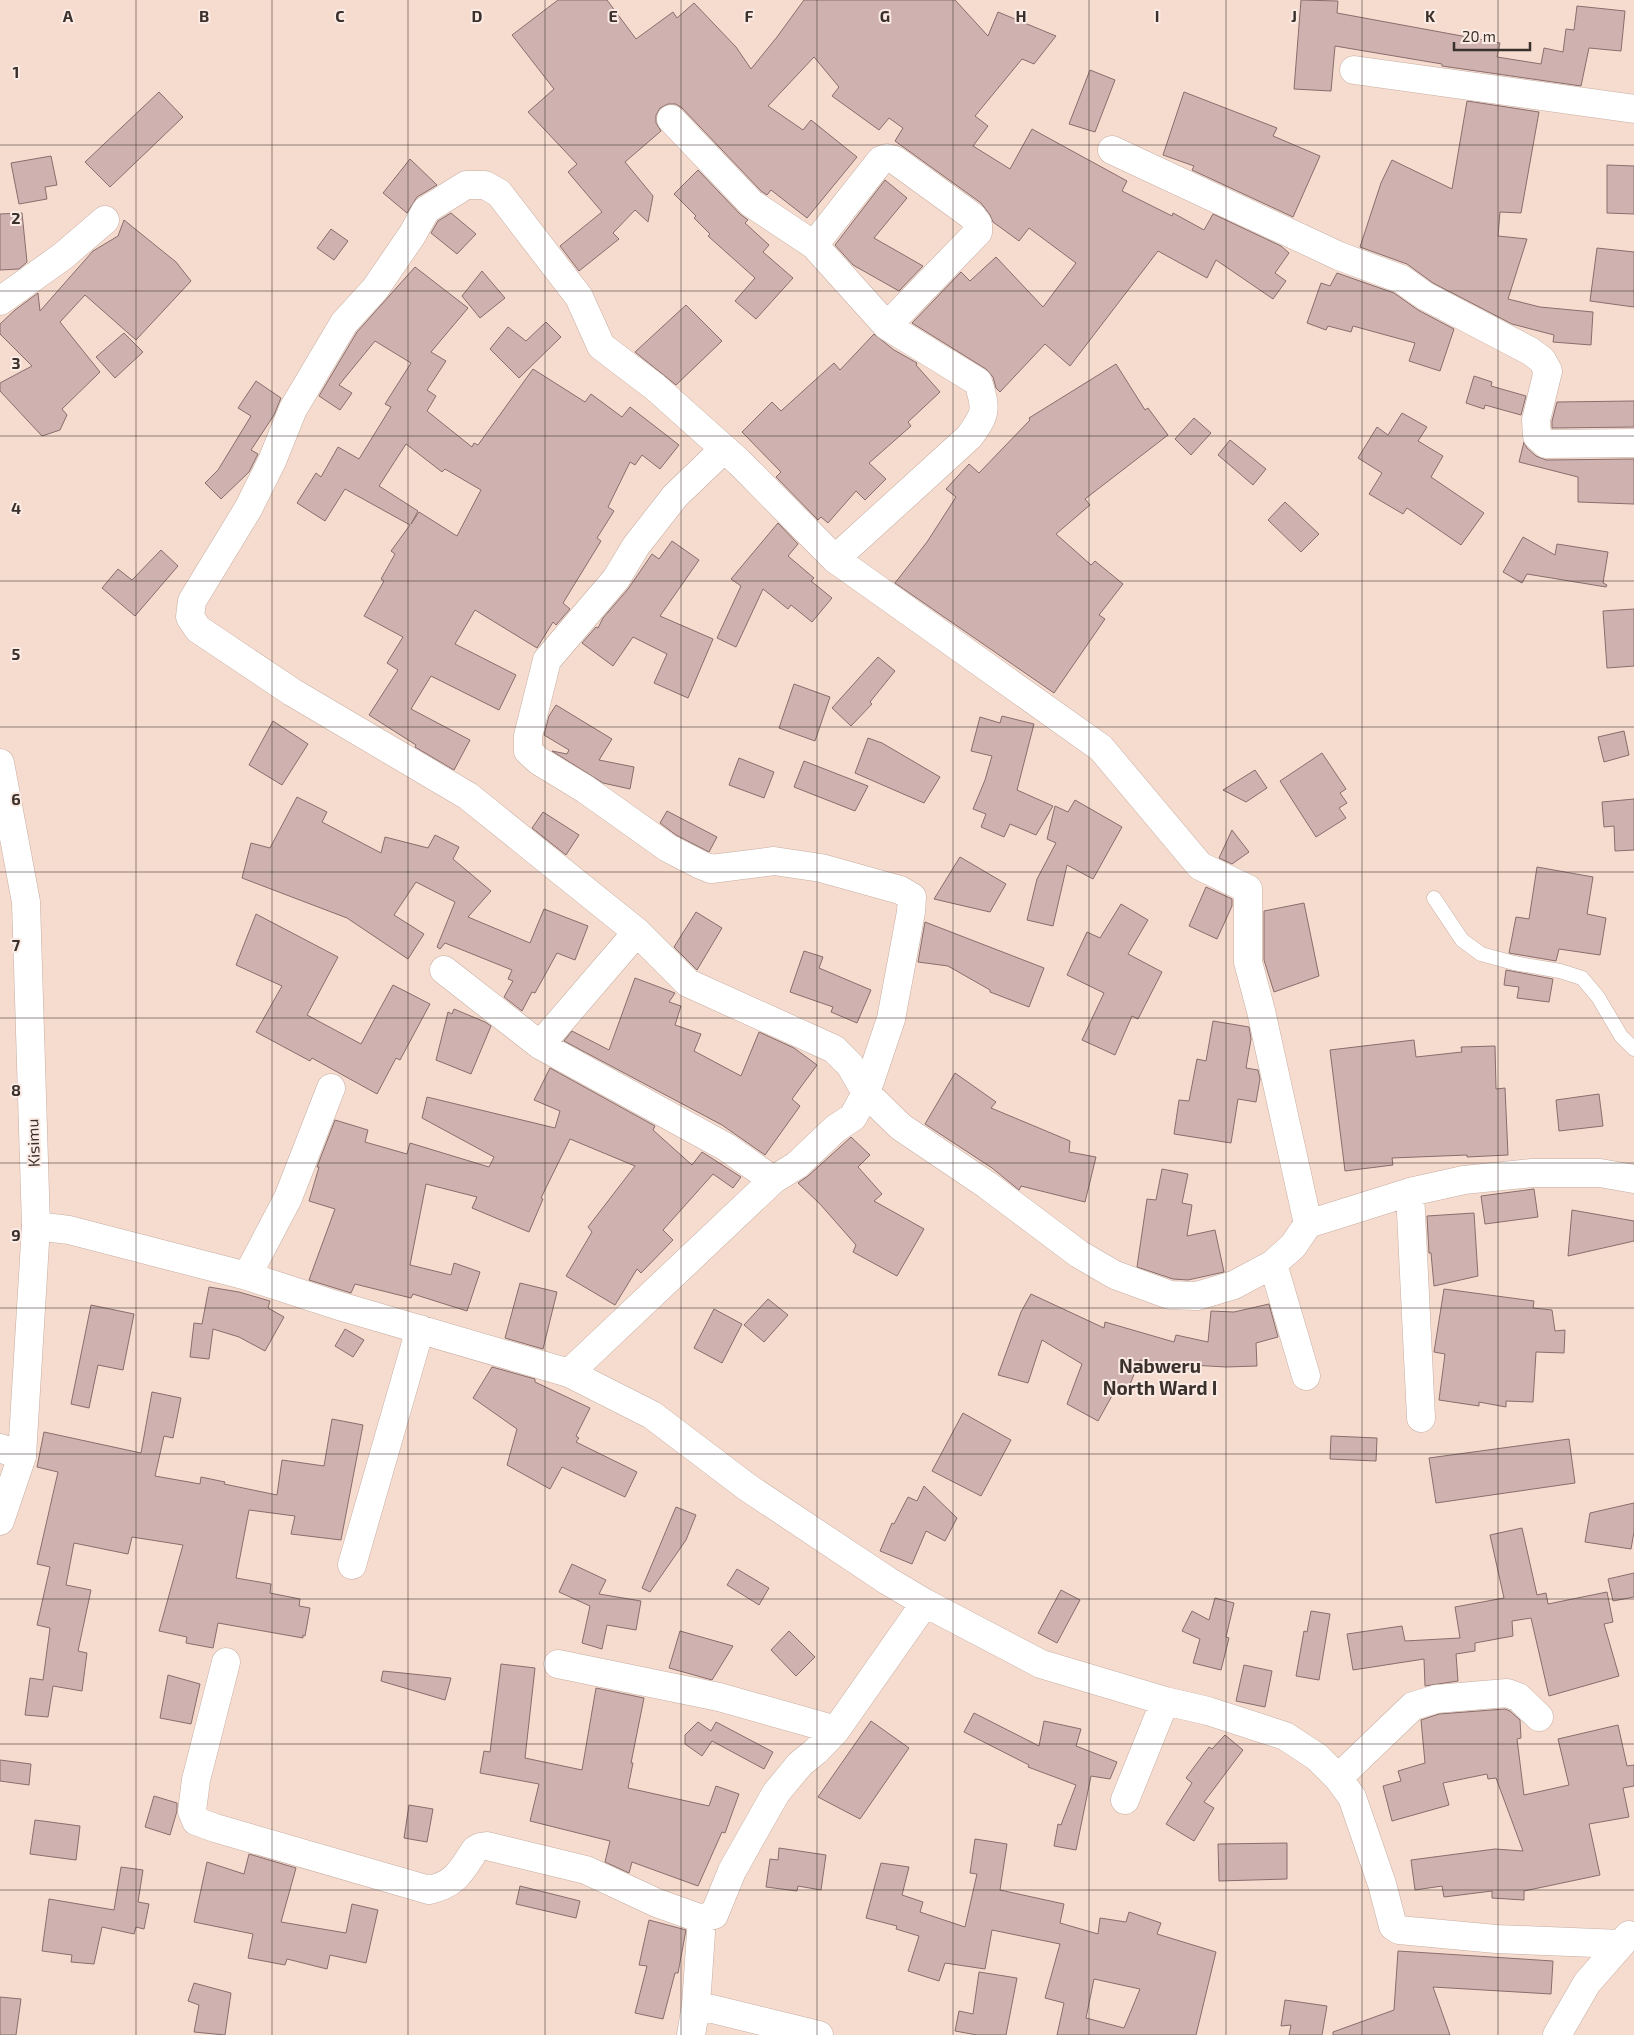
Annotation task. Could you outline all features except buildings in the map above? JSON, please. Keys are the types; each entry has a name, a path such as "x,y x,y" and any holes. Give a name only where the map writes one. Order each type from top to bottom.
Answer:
{"street":[{"path":"1354,70 1634,109"},
{"path":"671,119 750,203 814,246 887,326 978,382 984,401 983,419 969,437 835,559"},
{"path":"1112,150 1339,256 1401,279 1425,296 1530,351 1542,360 1548,371 1536,420 1537,436 1546,444 1634,443"},
{"path":"814,246 881,160 887,158 896,160 972,216 978,224 978,232 887,326"},
{"path":"1308,1224 1261,1011 1248,962 1248,890 1200,866 1101,748 835,559 724,449 656,387 601,346 579,298 499,193 485,185 466,185 426,210 412,235 375,289 344,323 293,409 272,461 248,508 192,601 190,617 198,629 292,692 468,796 637,932 688,983 834,1049 850,1065 866,1093 901,1127 987,1185 1079,1254 1115,1275 1170,1295 1197,1296 1234,1285 1273,1264 1293,1246 1308,1224 1410,1192 1464,1180 1532,1173 1600,1173 1634,1178"},
{"path":"0,301 63,256 105,220"},
{"path":"568,1373 773,1180 797,1165 835,1129 852,1117 866,1093 891,1019 912,912 912,898 900,890 821,868 774,861 711,869 701,865 668,848 585,789 539,761 528,751 528,736 547,660 616,579 636,546 675,496 724,449"},
{"name":"Kisimu","path":"0,763 26,902 36,1226 11,1452 0,1521"},
{"path":"540,1045 637,932"},
{"path":"444,970 540,1045 726,1147 773,1180"},
{"path":"246,1276 288,1198 332,1088"},
{"path":"1410,1192 1421,1418"},
{"path":"36,1226 70,1230 246,1276 336,1305 420,1328 568,1373 652,1415 747,1487 888,1581 925,1603 1041,1664 1165,1701 1208,1711 1285,1736 1317,1757 1338,1778 1352,1797 1382,1884 1393,1926 1399,1930 1496,1939 1627,1937"},
{"path":"1273,1264 1306,1376"},
{"path":"352,1566 420,1328"},
{"path":"226,1662 196,1780 192,1811 196,1821 241,1836 429,1890 440,1888 452,1882 480,1847 487,1846 503,1849 586,1870 657,1903 702,1918 714,1915 732,1871 776,1793 800,1764 816,1752 836,1730 925,1603"},
{"path":"558,1664 719,1697 836,1730"},
{"path":"1338,1778 1413,1706 1436,1699 1507,1694 1518,1697 1539,1717"},
{"path":"1125,1800 1165,1701"},
{"path":"691,2035 696,2005 702,1918"},
{"path":"1557,2035 1587,1983 1627,1937"},
{"path":"696,2005 819,2035"}],"lane":[{"path":"1434,898 1462,940 1481,954 1514,963 1560,971 1582,978 1598,997 1621,1036 1634,1049"}],"district":[{"name":"Nabweru North Ward I","path":"1160,1377"}]}
